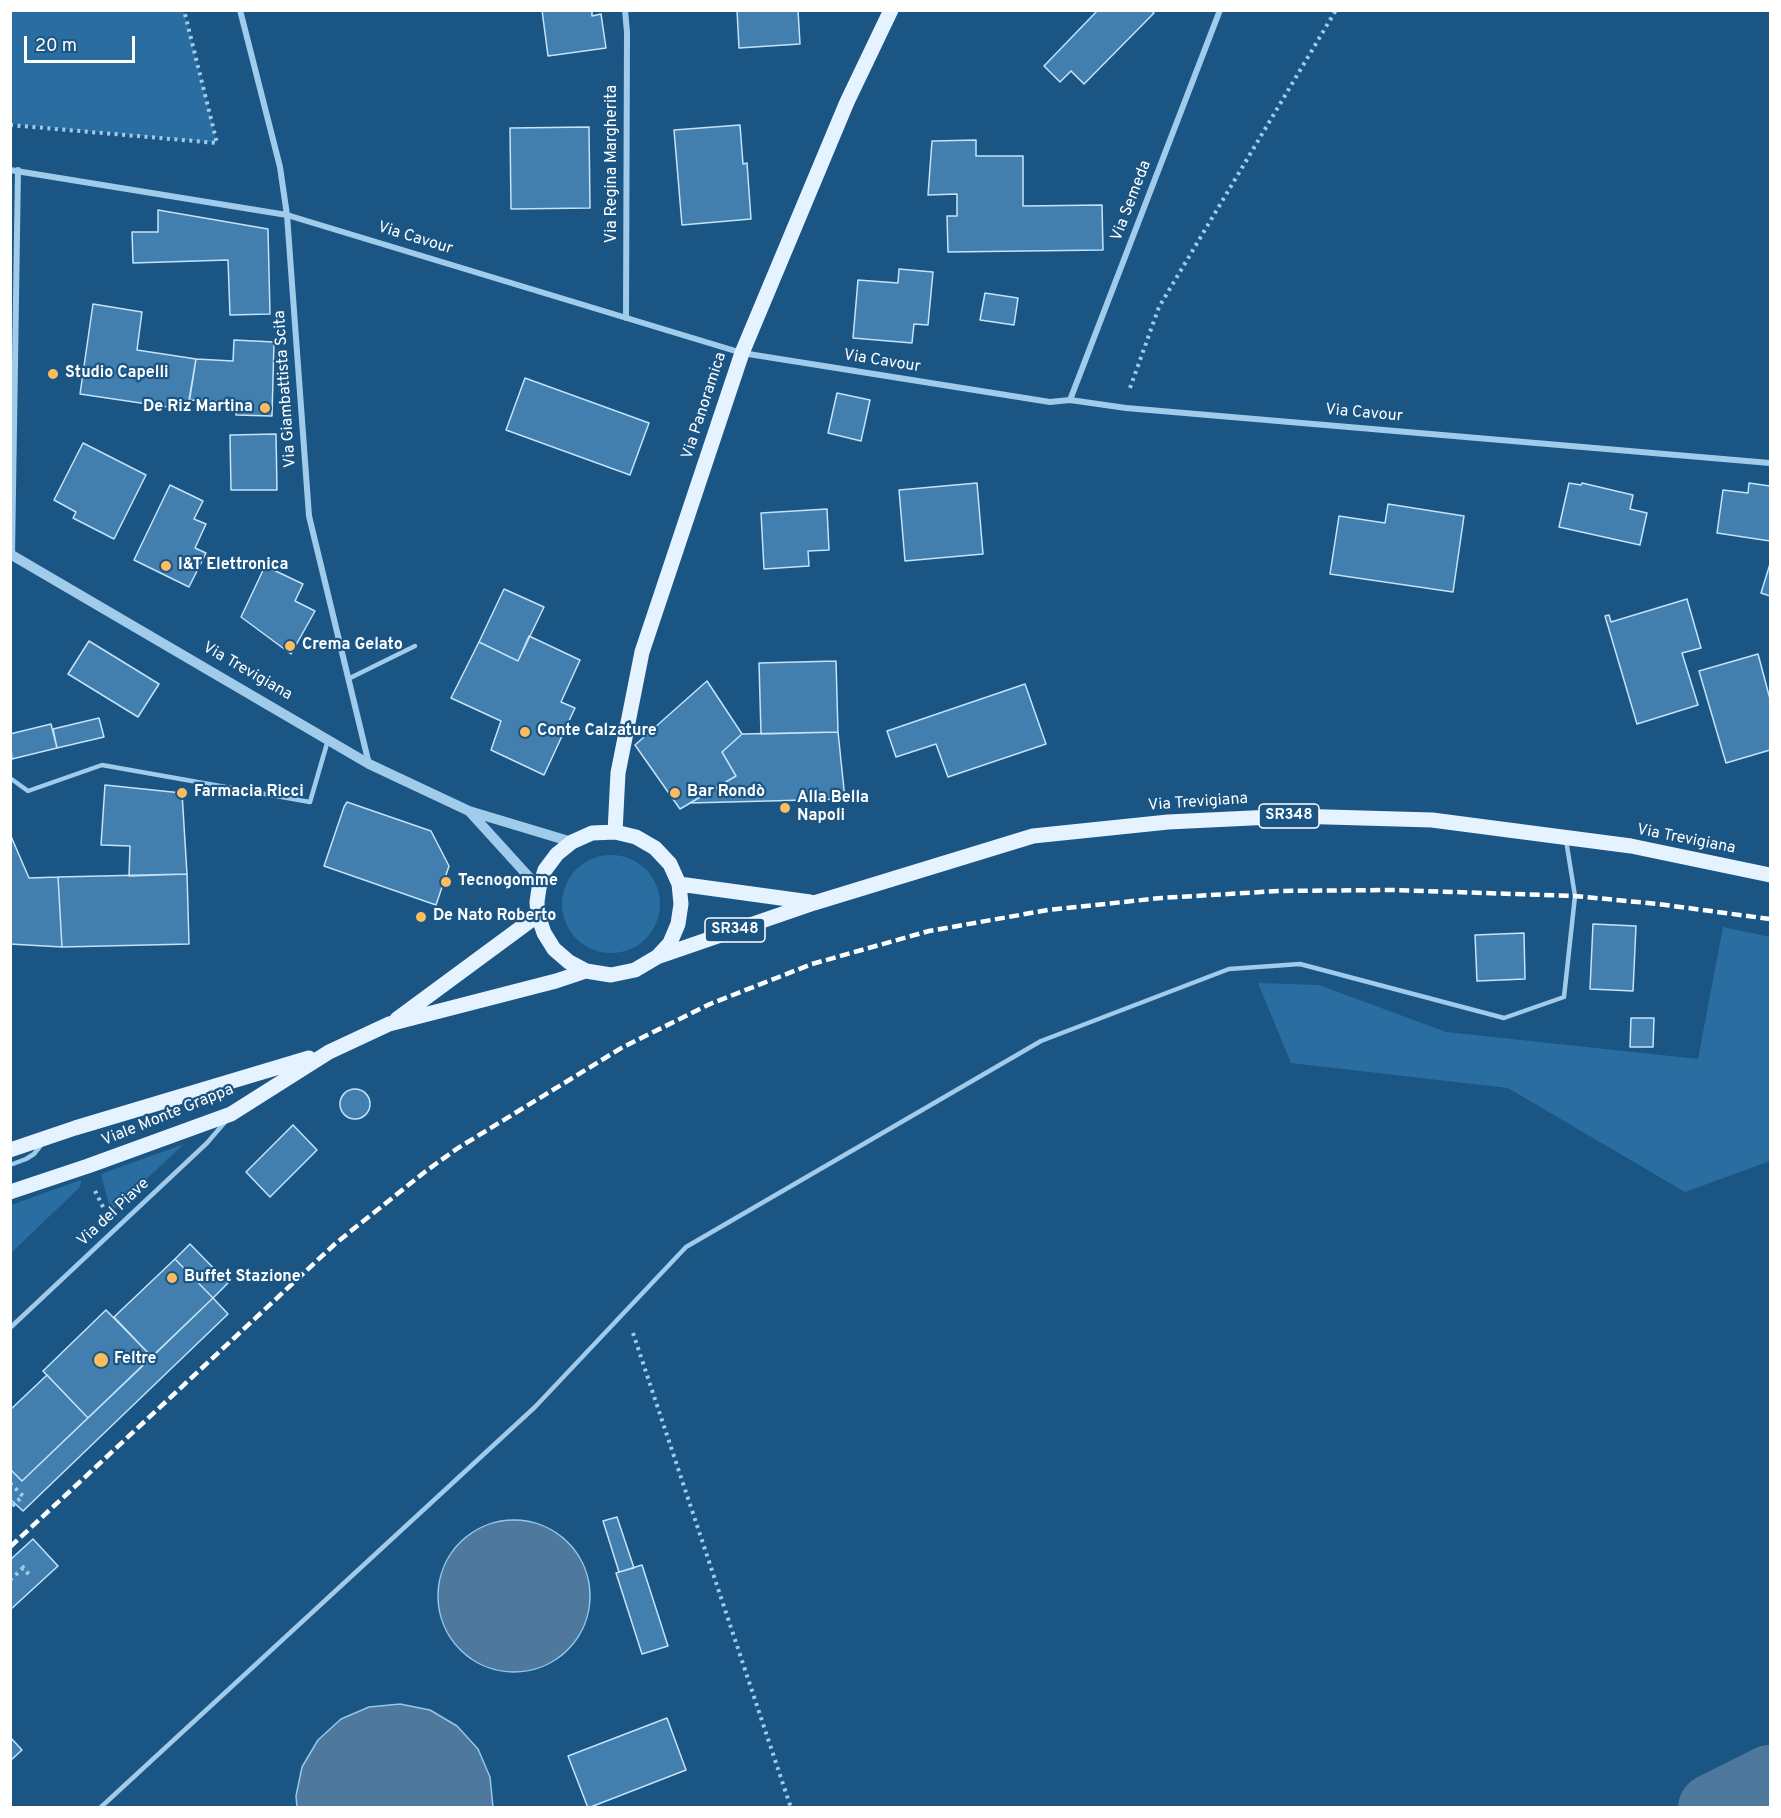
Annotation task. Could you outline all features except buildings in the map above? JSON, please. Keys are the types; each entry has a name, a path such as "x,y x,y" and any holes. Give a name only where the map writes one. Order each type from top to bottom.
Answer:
{"main road":[{"name":"Via Panoramica","path":"615,832 618,773 642,652 742,353 847,102 891,10"},
{"name":"Via Trevigiana","path":"657,957 670,942 678,924 681,904 679,884 670,864 655,848 636,837 615,832 592,834 572,842 556,854 545,870 539,888 538,915 544,933 554,949 569,962 586,971 611,975 635,970 657,957 814,903 1033,836 1168,822 1293,816 1432,820 1631,846 1770,875"},
{"name":"Via Trevigiana","path":"679,884 814,903"},
{"name":"Viale Monte Grappa","path":"390,1024 538,915"},
{"name":"Viale Monte Grappa","path":"10,1192 231,1114 329,1052 390,1024 556,981 586,971"},
{"name":"Viale Monte Grappa","path":"10,1150 329,1052"}],"street":[{"name":"Via Giambattista Scita","path":"240,10 280,167 287,214 309,516 369,764"},
{"name":"Via Regina Margherita","path":"625,10 627,32 627,318"},
{"name":"Via Semeda","path":"1070,400 1220,10"},
{"name":"Via Cavour","path":"10,170 287,214 742,353 1050,402 1070,400 1126,408 1770,463"},
{"path":"11,555 18,170"},
{"name":"Via Trevigiana","path":"11,555 369,764 469,811 572,842"},
{"name":"Via Trevigiana","path":"469,811 539,888"}],"lane":[{"path":"348,679 415,646"},
{"path":"10,778 28,791 102,765 310,802 328,740"},
{"path":"100,1808 526,1415 687,1247 1041,1041 1229,969 1300,964 1504,1018 1564,997 1575,896 1565,838"},
{"name":"Via del Piave","path":"10,1328 207,1143 231,1114"},
{"path":"10,1165 34,1154 46,1138"}],"path":[{"path":"10,125 217,143 184,10"},
{"path":"1126,408 1131,386 1159,308 1336,10"},
{"path":"626,1311 791,1808"},
{"path":"10,1483 23,1496 10,1508"},
{"path":"10,1580 23,1567 30,1576"}],"shaded area":[{"path":"10,11 184,11 217,143 11,124"},
{"path":"611,855 630,858 646,869 657,885 660,904 657,923 646,939 630,950 611,953 592,950 576,939 565,923 562,904 565,885 576,869 592,858"},
{"path":"1723,927 1770,937 1770,1161 1685,1192 1508,1088 1291,1063 1258,983 1319,985 1446,1032 1698,1059"},
{"path":"184,1144 111,1212 101,1174"},
{"path":"81,1180 80,1187 11,1253 11,1205"},
{"path":"514,1520 543,1526 556,1533 567,1543 577,1554 584,1567 590,1596 584,1625 577,1638 567,1649 556,1659 543,1666 514,1672 485,1666 472,1659 461,1649 451,1638 444,1625 438,1596 444,1567 451,1554 461,1543 472,1533 485,1526"},
{"path":"400,1704 430,1710 457,1726 478,1749 490,1777 493,1807 297,1807 296,1796 302,1767 318,1740 341,1719 369,1707"}],"waterway":[{"path":"1712,1808 1770,1779"}],"railway":[{"path":"10,1547 336,1243 426,1171 458,1148 623,1047 710,1004 812,964 929,931 1048,910 1161,898 1278,891 1393,890 1575,896 1770,919"}],"place":[{"name":"Studio Capelli","path":"53,374"},
{"name":"De Riz Martina","path":"265,408"},
{"name":"I&T Elettronica","path":"166,566"},
{"name":"Crema Gelato","path":"290,646"},
{"name":"Conte Calzature","path":"525,732"},
{"name":"Farmacia Ricci","path":"182,793"},
{"name":"Bar Rondò","path":"675,793"},
{"name":"Alla Bella Napoli","path":"785,808"},
{"name":"Tecnogomme","path":"446,882"},
{"name":"De Nato Roberto","path":"421,917"},
{"name":"Buffet Stazione","path":"172,1278"},
{"name":"Feltre","path":"101,1360"}]}
